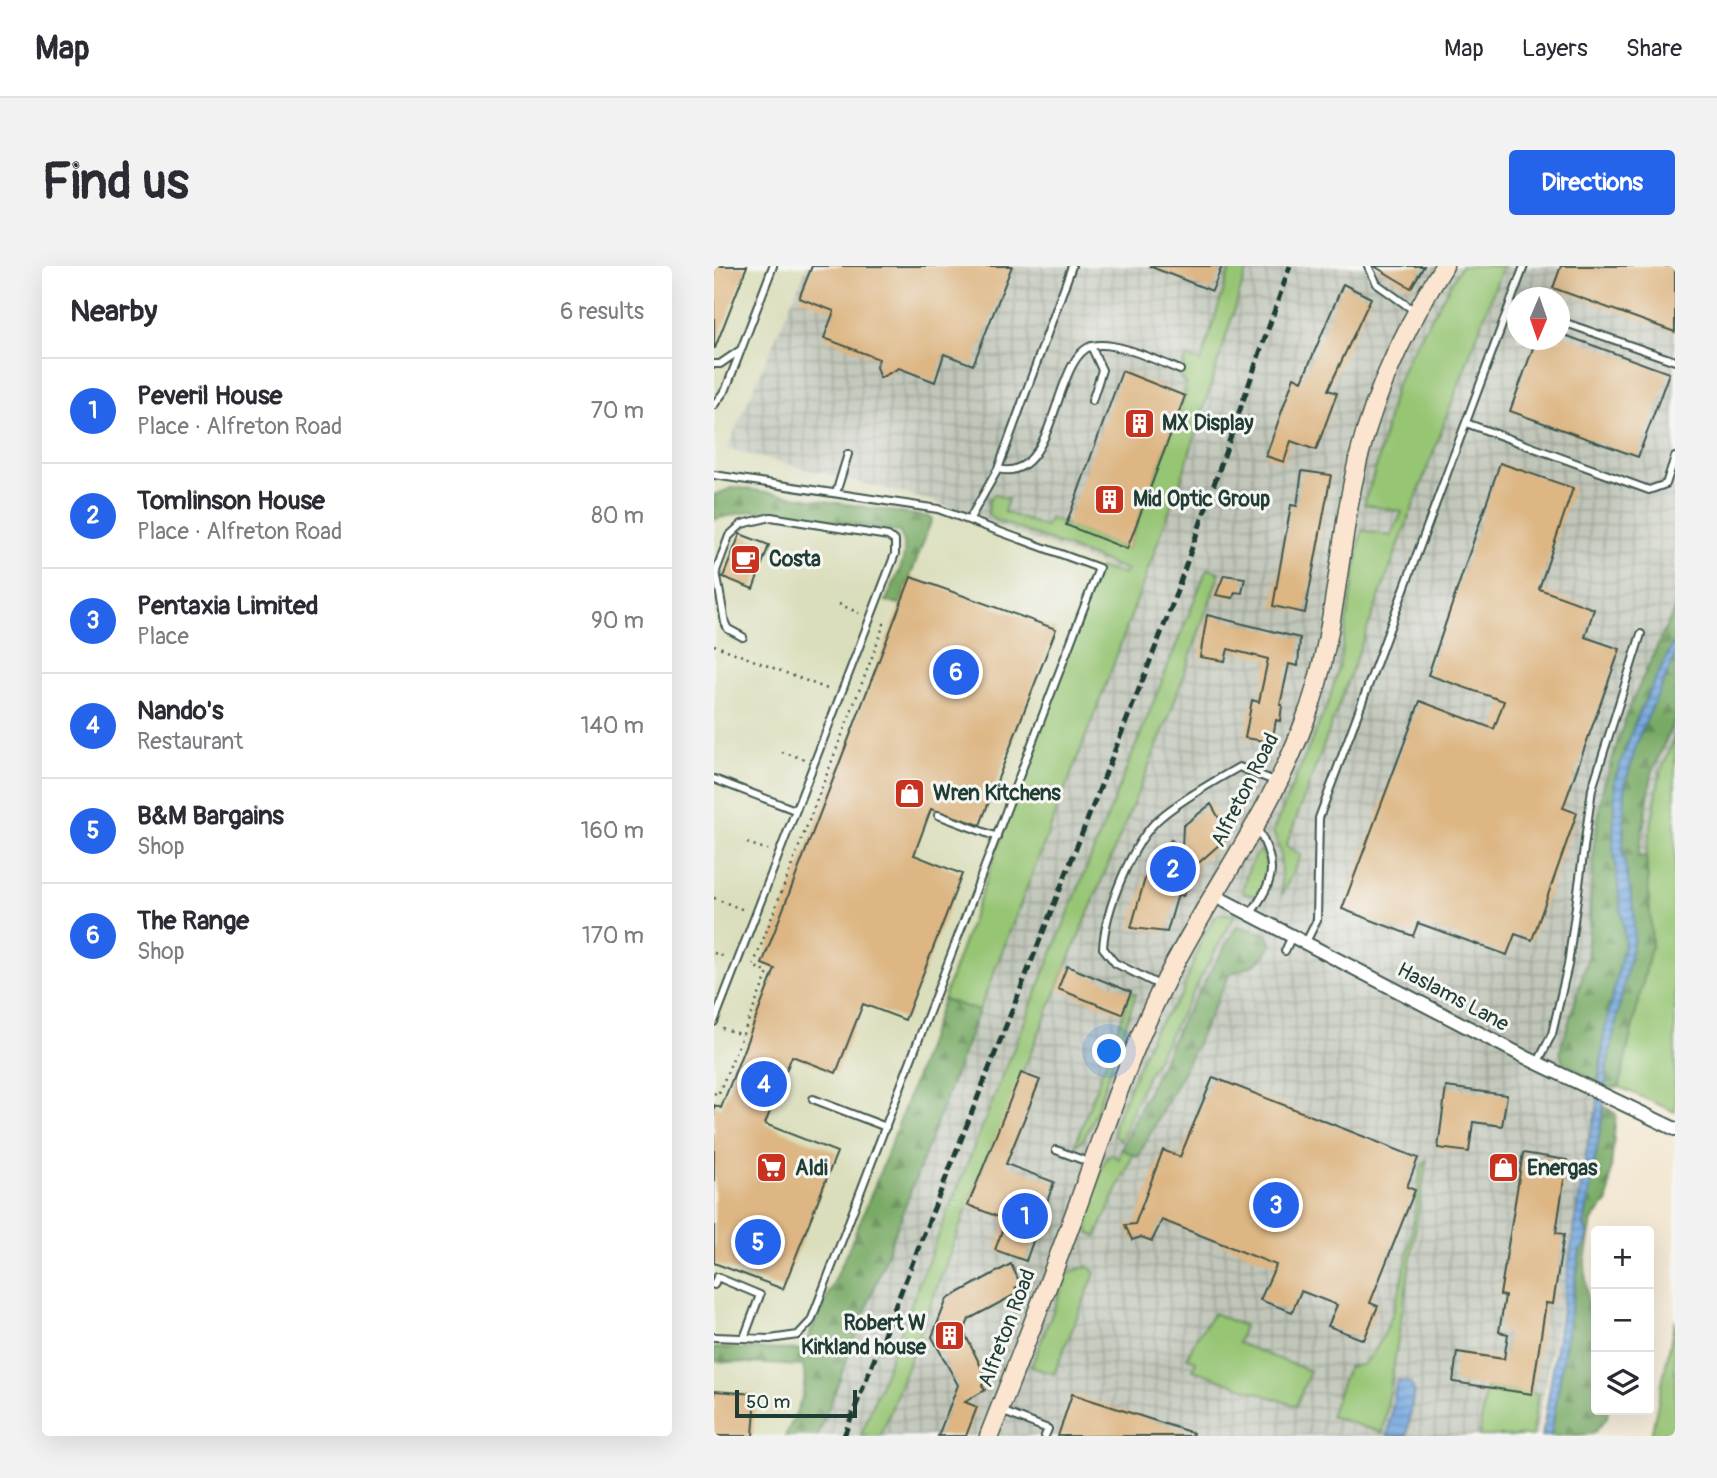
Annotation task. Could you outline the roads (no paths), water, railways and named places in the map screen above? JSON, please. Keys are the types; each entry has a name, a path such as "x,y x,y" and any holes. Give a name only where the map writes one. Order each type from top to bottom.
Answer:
{"street":[{"name":"Alfreton Road","path":"989,1436 1137,1044 1163,987 1255,824 1304,725 1319,680 1362,446 1386,374 1444,266"},
{"name":"Haslams Lane","path":"1215,896 1538,1062 1635,1107 1675,1129"}],"lane":[{"path":"714,405 726,389 773,266"},
{"path":"969,520 998,469 1072,266"},
{"path":"1368,266 1377,284 1417,313"},
{"path":"1519,287 1524,266"},
{"path":"1306,942 1317,920 1319,818 1466,423 1507,323"},
{"path":"1570,325 1675,361"},
{"path":"998,469 1008,472 1020,467 1040,445 1073,363 1082,351 1091,346 1112,345 1180,370"},
{"path":"1091,346 1102,370 1092,401"},
{"path":"714,364 735,356 742,347"},
{"path":"1466,423 1649,489 1666,484 1675,457"},
{"path":"835,493 848,454"},
{"path":"714,475 938,509 1099,568 811,1321 798,1335 770,1339 714,1338"},
{"path":"714,1024 895,554 893,538 761,517 743,524 729,536 716,571 725,623 728,629 743,637"},
{"path":"1538,1062 1552,1034 1568,964 1592,789 1640,634"},
{"path":"1163,987 1115,963 1104,948 1111,911 1135,853 1160,817 1239,768 1277,782"},
{"path":"714,779 795,810"},
{"path":"938,815 997,837"},
{"path":"1251,913 1272,880 1272,864 1255,824"},
{"path":"1285,951 1293,934"},
{"path":"813,1099 886,1127"},
{"path":"1056,1150 1092,1164"},
{"path":"714,1284 717,1277 760,1295 744,1338"},
{"path":"999,1411 1048,1429 1045,1436"}],"water":[{"path":"1675,640 1675,657 1639,736 1625,784 1623,852 1634,912 1634,938 1607,1065 1603,1113 1584,1226 1588,1233 1585,1246 1580,1250 1551,1436 1542,1436 1588,1141 1597,1110 1604,1034 1625,941 1613,845 1615,779 1638,715"},
{"path":"1397,1381 1410,1383 1414,1390 1407,1436 1388,1436"}],"railway":[{"path":"844,1436 1171,608 1290,266"}],"place":[{"name":"MX Display","path":"1139,423"},
{"name":"Mid Optic Group","path":"1110,499"},
{"name":"Costa","path":"746,559"},
{"name":"The Range","path":"956,672"},
{"name":"Wren Kitchens","path":"910,793"},
{"name":"Tomlinson House","path":"1173,869"},
{"name":"Nando's","path":"764,1084"},
{"name":"Aldi","path":"772,1168"},
{"name":"Energas","path":"1504,1168"},
{"name":"Pentaxia Limited","path":"1276,1205"},
{"name":"Peveril House","path":"1025,1216"},
{"name":"B&M Bargains","path":"758,1242"},
{"name":"Robert W Kirkland house","path":"949,1335"}]}
